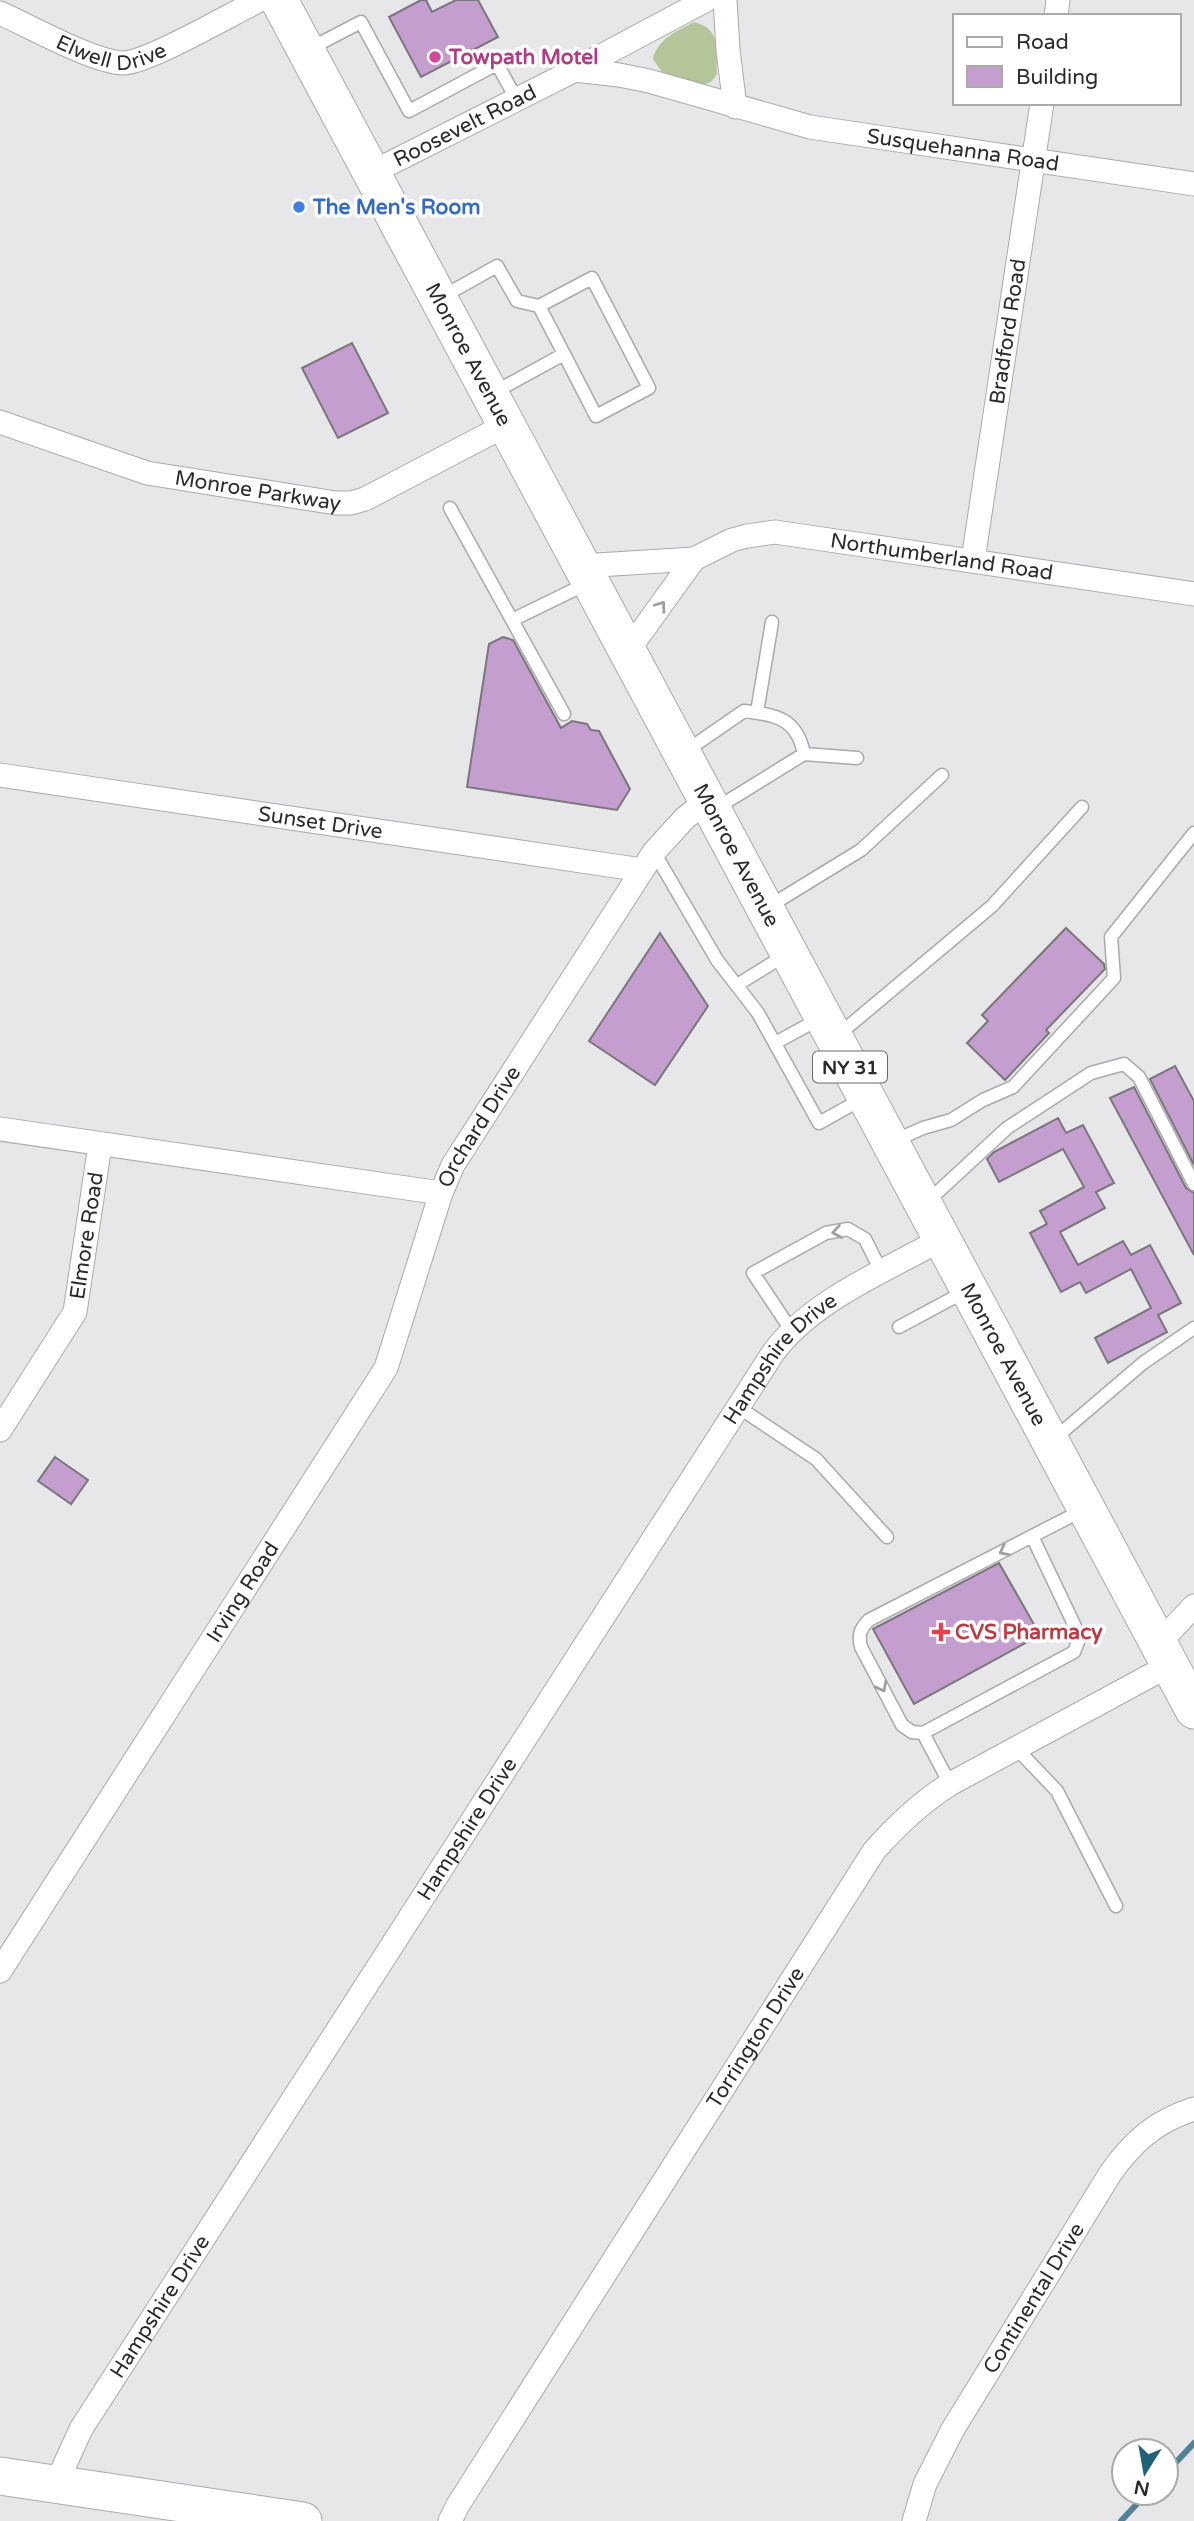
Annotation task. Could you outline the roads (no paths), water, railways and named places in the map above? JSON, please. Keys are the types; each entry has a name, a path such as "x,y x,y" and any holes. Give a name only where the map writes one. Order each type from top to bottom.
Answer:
{"main road":[{"name":"Monroe Avenue","path":"279,0 1194,1710"},
{"path":"0,2476 303,2521"}],"street":[{"name":"Elwell Drive","path":"0,13 96,57 124,63 156,52 260,0"},
{"name":"Roosevelt Road","path":"371,173 517,100 706,0"},
{"path":"725,0 735,107"},
{"name":"Susquehanna Road","path":"575,70 639,79 810,127 1194,184"},
{"name":"Bradford Road","path":"972,560 1041,105"},
{"name":"Monroe Parkway","path":"0,422 147,473 344,503 365,499 498,410"},
{"name":"Northumberland Road","path":"585,574 694,559 732,540 775,532 1194,594"},
{"name":"Northumberland Road","path":"627,652 694,559"},
{"name":"Sunset Drive","path":"0,775 648,861"},
{"name":"Orchard Drive","path":"0,1129 441,1193 453,1165 648,861 685,818 709,806"},
{"name":"Elmore Road","path":"0,1430 75,1312 100,1144"},
{"name":"Irving Road","path":"0,1971 386,1368 441,1193"},
{"name":"Hampshire Drive","path":"56,2484 81,2429 773,1353 791,1330 816,1309 942,1239"},
{"name":"Torrington Drive","path":"450,2521 874,1851 901,1821 927,1798 1016,1748 1164,1654 1194,1606"},
{"name":"Continental Drive","path":"914,2521 925,2484 953,2429 1123,2154 1140,2136 1161,2122 1194,2109"}],"lane":[{"path":"306,51 361,22 409,111 497,64 517,100"},
{"path":"438,299 498,266 517,301 539,306 592,278 649,388 596,416 539,306"},
{"path":"498,410 564,354"},
{"path":"450,508 564,713"},
{"path":"512,620 585,574"},
{"path":"757,712 772,622"},
{"path":"681,754 744,710 774,715 786,721 802,741 804,754"},
{"path":"709,806 804,754 856,758"},
{"path":"765,909 860,850 942,775"},
{"path":"775,1043 828,1028 992,906 1082,807"},
{"path":"890,1143 923,1128 951,1120 983,1100 1013,1087 1114,978 1111,937 1194,833"},
{"path":"648,861 717,960 758,1013 819,1123 866,1097"},
{"path":"737,985 788,953"},
{"path":"924,1205 1007,1128 1091,1073 1124,1064 1139,1077 1194,1184"},
{"path":"791,1330 753,1273 826,1233 848,1229 865,1239 882,1273"},
{"path":"899,1327 970,1289"},
{"path":"1051,1441 1143,1363 1194,1328"},
{"path":"738,1407 816,1459 887,1537"},
{"path":"1032,1536 1080,1637 1079,1645 1074,1652 923,1732 912,1732 902,1726 861,1647 861,1628 869,1620 1032,1536 1087,1508"},
{"path":"923,1732 950,1784"},
{"path":"1016,1748 1057,1791 1116,1906"}],"waterway":[{"path":"1180,2458 1194,2443"},
{"path":"1121,2521 1134,2507"}],"place":[{"name":"Towpath Motel","path":"435,57"},
{"name":"The Men's Room","path":"299,207"},
{"name":"CVS Pharmacy","path":"941,1632"}]}
